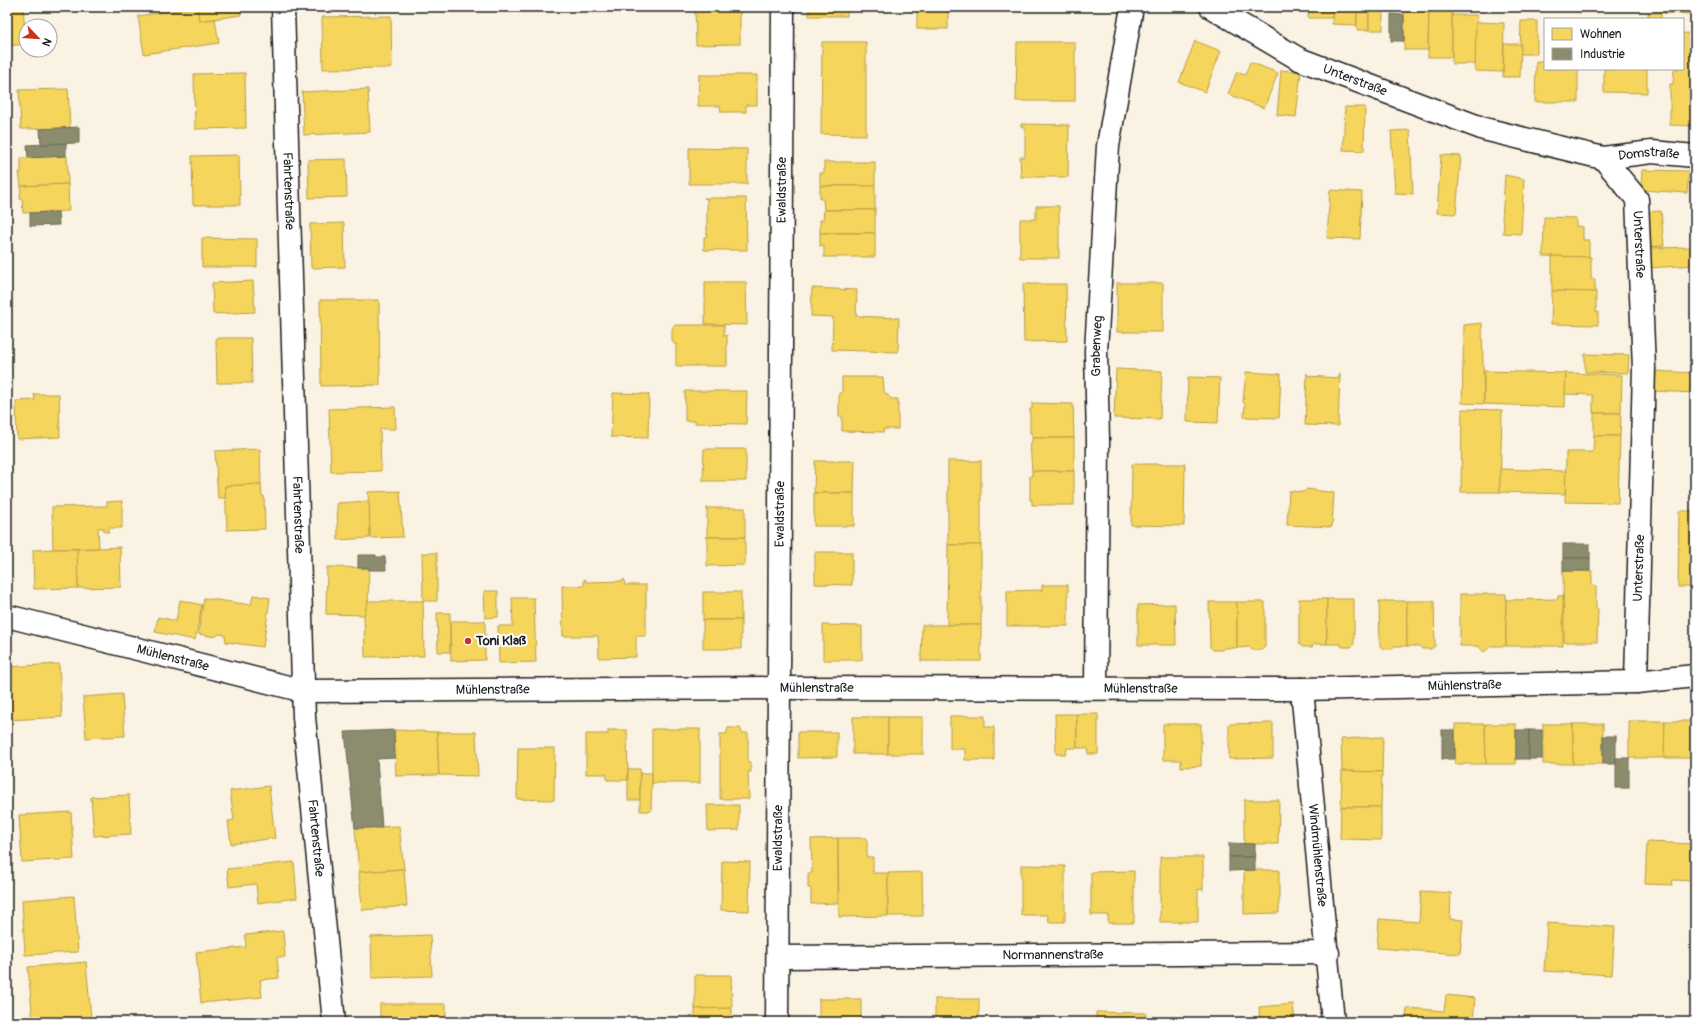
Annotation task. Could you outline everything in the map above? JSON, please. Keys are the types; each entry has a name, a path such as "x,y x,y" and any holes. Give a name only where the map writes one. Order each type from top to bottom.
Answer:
{"street":[{"name":"Fahrtenstraße","path":"283,7 305,725 334,1022"},
{"name":"Ewaldstraße","path":"777,1022 783,7"},
{"name":"Grabenweg","path":"1096,688 1097,343 1108,146 1132,7"},
{"name":"Unterstraße","path":"1211,7 1299,59 1484,130 1603,158 1637,199 1644,368 1636,682"},
{"name":"Domstraße","path":"1603,158 1652,152 1695,156"},
{"name":"Mühlenstraße","path":"7,616 304,691 780,688 1302,689 1636,682"},
{"path":"1636,682 1695,676"},
{"name":"Windmühlenstraße","path":"1302,689 1328,953 1333,1022"},
{"name":"Normannenstraße","path":"778,957 1328,953"}],"building: Wohnen":[{"path":"7,7 23,7 24,18 18,18 18,45 7,46"},
{"path":"197,7 240,7 241,15 199,21"},
{"path":"197,7 199,21 215,19 219,43 144,54 138,16"},
{"path":"695,7 740,7 740,44 696,45"},
{"path":"809,7 847,7 847,16 809,16"},
{"path":"917,7 948,7 948,29 917,29"},
{"path":"1285,7 1309,7 1308,11 1285,10"},
{"path":"1309,7 1333,7 1332,18 1308,18"},
{"path":"1333,7 1357,7 1357,25 1332,24"},
{"path":"1357,7 1369,7 1369,30 1357,30"},
{"path":"1369,7 1383,7 1383,30 1369,30"},
{"path":"1404,7 1429,7 1428,50 1404,50"},
{"path":"1661,7 1695,7 1695,14 1661,13"},
{"path":"1429,9 1452,9 1452,57 1428,57"},
{"path":"1648,13 1661,13 1661,18 1648,18"},
{"path":"1452,15 1477,15 1476,64 1452,64"},
{"path":"391,16 392,68 323,69 322,17"},
{"path":"1521,21 1537,21 1537,54 1520,54"},
{"path":"1476,22 1504,23 1503,72 1475,71"},
{"path":"1684,33 1695,34 1695,126 1670,125 1670,84 1673,84 1674,70 1684,70"},
{"path":"1195,41 1221,51 1205,92 1179,82"},
{"path":"822,42 866,42 866,135 821,134"},
{"path":"1017,42 1075,42 1075,101 1016,101"},
{"path":"1504,44 1521,44 1520,77 1503,77"},
{"path":"1536,61 1544,61 1544,70 1578,70 1578,102 1535,102"},
{"path":"1250,62 1278,73 1264,108 1228,94 1237,72 1245,75"},
{"path":"1281,70 1301,72 1296,117 1277,115"},
{"path":"1604,70 1647,70 1647,93 1604,92"},
{"path":"245,73 246,128 195,129 194,74"},
{"path":"699,75 757,75 757,105 746,105 746,112 721,112 720,106 698,106"},
{"path":"68,89 70,128 21,129 19,90"},
{"path":"368,89 370,132 304,135 302,92"},
{"path":"1345,107 1365,107 1364,151 1343,150"},
{"path":"1021,124 1069,125 1068,177 1021,177 1020,157 1025,157 1025,127 1021,127"},
{"path":"1410,130 1413,194 1395,193 1391,131"},
{"path":"689,148 747,149 747,184 689,184"},
{"path":"239,155 240,205 193,205 192,156"},
{"path":"1441,155 1461,156 1456,214 1437,213"},
{"path":"67,156 68,184 21,186 19,172 21,172 21,158"},
{"path":"346,159 347,197 309,198 308,160"},
{"path":"824,162 875,162 875,186 820,186 820,173 824,173"},
{"path":"1642,170 1689,171 1687,193 1641,190"},
{"path":"1505,175 1524,179 1521,234 1503,233 1504,221 1502,221"},
{"path":"68,184 69,211 23,213 22,199 20,199 21,186"},
{"path":"820,186 875,186 875,210 824,210 823,199 820,199"},
{"path":"1330,190 1362,192 1360,239 1327,238"},
{"path":"704,198 746,198 747,250 704,250 704,237 707,236 707,199"},
{"path":"1036,206 1059,206 1059,258 1020,258 1020,219 1036,219"},
{"path":"824,210 875,210 875,233 820,233 820,220 823,220"},
{"path":"1661,211 1664,246 1647,247 1645,212"},
{"path":"1544,217 1576,218 1576,226 1583,227 1583,240 1589,240 1589,257 1543,256"},
{"path":"344,223 345,267 311,268 310,224"},
{"path":"820,233 875,233 875,257 824,257 824,245 820,246"},
{"path":"202,238 257,239 257,267 202,267"},
{"path":"1695,247 1695,265 1649,268 1648,248"},
{"path":"1552,256 1591,257 1591,279 1595,279 1595,292 1552,291"},
{"path":"253,281 255,312 213,314 212,283"},
{"path":"705,282 746,282 747,325 705,324"},
{"path":"1117,283 1163,283 1163,332 1117,332"},
{"path":"1023,284 1066,284 1067,341 1024,342"},
{"path":"812,288 857,290 856,316 899,318 898,352 832,350 833,317 811,316"},
{"path":"1552,291 1596,292 1596,312 1598,312 1598,325 1551,324"},
{"path":"320,300 379,300 380,385 321,386"},
{"path":"1482,323 1484,404 1462,403 1464,325"},
{"path":"674,325 724,325 724,336 727,335 727,366 676,366 676,344 674,344 672,340 672,329"},
{"path":"216,338 251,338 252,383 217,383"},
{"path":"1585,354 1629,355 1628,373 1585,372"},
{"path":"1116,369 1162,371 1160,419 1114,418"},
{"path":"1484,371 1566,373 1565,407 1484,404"},
{"path":"1653,371 1695,373 1695,393 1652,391"},
{"path":"1246,372 1281,374 1279,418 1244,417 1245,404 1243,402"},
{"path":"1307,373 1308,376 1339,378 1340,374 1338,426 1305,425"},
{"path":"1566,373 1622,375 1621,413 1593,413 1593,395 1565,394"},
{"path":"842,377 883,377 884,391 891,399 898,399 898,429 883,429 884,432 842,431 842,416 839,416 839,393 842,393"},
{"path":"1188,377 1220,378 1218,423 1187,422"},
{"path":"685,391 747,391 746,424 695,423 695,421 685,421"},
{"path":"613,393 649,394 648,438 611,437"},
{"path":"34,394 59,394 60,437 17,439 16,401 35,400"},
{"path":"1032,403 1073,404 1074,438 1032,438 1032,433 1030,433 1030,409 1032,409"},
{"path":"395,407 396,429 380,429 381,471 331,472 329,409"},
{"path":"1462,409 1502,410 1500,492 1461,492"},
{"path":"1594,413 1621,413 1620,436 1594,436"},
{"path":"1594,436 1620,436 1618,503 1565,502 1566,452 1593,452"},
{"path":"1032,438 1074,438 1074,471 1032,471 1030,443 1032,443"},
{"path":"260,449 261,484 225,486 226,498 218,498 215,451"},
{"path":"704,449 746,449 746,481 703,481"},
{"path":"815,461 855,461 854,493 814,493"},
{"path":"948,461 981,461 981,545 948,545"},
{"path":"1132,464 1185,464 1184,526 1131,525"},
{"path":"1500,469 1566,471 1565,494 1500,492"},
{"path":"1032,471 1074,471 1074,505 1032,505 1032,500 1030,500 1030,476 1032,476"},
{"path":"261,484 262,496 264,496 265,529 227,530 225,486"},
{"path":"1307,489 1334,493 1332,527 1287,525 1289,491 1304,492"},
{"path":"400,491 403,537 370,538 368,492"},
{"path":"814,493 854,493 854,526 814,526"},
{"path":"122,501 122,528 109,528 109,532 104,532 104,528 98,528 99,548 53,549 52,507 107,506 107,502"},
{"path":"369,501 370,538 338,540 337,503"},
{"path":"707,508 745,508 745,537 707,537"},
{"path":"1679,511 1695,511 1695,587 1678,587"},
{"path":"707,537 745,537 745,565 707,566"},
{"path":"948,545 981,545 981,625 947,625"},
{"path":"120,547 121,587 78,588 77,549"},
{"path":"77,549 78,588 34,589 33,550"},
{"path":"815,552 852,552 852,585 815,584"},
{"path":"422,553 437,553 437,601 423,601"},
{"path":"327,567 369,568 368,605 364,615 326,614"},
{"path":"1563,571 1592,571 1592,585 1596,586 1596,609 1598,609 1597,642 1564,642"},
{"path":"584,579 586,582 623,581 624,579 625,585 646,585 646,636 636,636 636,657 599,658 598,636 563,636 562,586 584,586"},
{"path":"1042,585 1068,585 1068,626 1007,626 1007,591 1042,590"},
{"path":"484,591 498,591 498,617 485,618"},
{"path":"703,592 741,592 741,620 703,620"},
{"path":"1460,594 1506,594 1506,646 1491,646 1484,652 1478,646 1460,646"},
{"path":"253,595 270,598 263,647 226,642 225,635 219,634 215,637 198,634 204,598 251,605"},
{"path":"1558,596 1563,596 1563,646 1506,646 1506,600 1558,599"},
{"path":"512,598 534,598 536,662 499,663 498,626 513,626"},
{"path":"1299,599 1327,599 1327,644 1314,644 1312,647 1303,647 1299,644"},
{"path":"1327,599 1354,599 1354,644 1351,647 1342,647 1340,644 1327,644"},
{"path":"180,600 202,605 195,640 155,632 158,617 176,621"},
{"path":"368,601 423,601 424,656 365,657 364,615"},
{"path":"1379,601 1407,601 1407,646 1394,646 1392,649 1383,649 1380,646"},
{"path":"1407,601 1434,601 1435,646 1431,649 1422,649 1420,646 1407,646"},
{"path":"1209,602 1237,602 1237,648 1213,650 1210,647"},
{"path":"1237,602 1265,602 1265,647 1261,650 1252,650 1250,647 1237,648"},
{"path":"1175,604 1176,645 1138,645 1138,605"},
{"path":"437,613 450,613 450,652 438,652"},
{"path":"703,620 741,620 741,649 703,649"},
{"name":"Toni Klaß","path":"450,621 485,621 485,660 451,661"},
{"path":"823,625 862,626 862,660 823,660"},
{"path":"922,625 981,625 981,661 921,661"},
{"path":"59,664 62,717 10,720 7,667"},
{"path":"122,694 125,736 86,738 83,697"},
{"path":"1055,714 1077,714 1077,748 1067,748 1066,754 1056,754"},
{"path":"1077,714 1098,714 1098,754 1088,754 1088,748 1077,748"},
{"path":"950,716 985,716 985,727 994,727 994,760 965,760 965,749 950,749"},
{"path":"853,717 888,717 888,754 853,754"},
{"path":"888,717 923,717 923,754 888,754"},
{"path":"1629,721 1665,721 1664,758 1629,758"},
{"path":"1665,721 1695,721 1695,758 1664,758"},
{"path":"1273,723 1273,758 1229,759 1229,724"},
{"path":"1163,724 1201,724 1201,766 1181,767 1181,760 1163,760"},
{"path":"1455,724 1485,724 1486,764 1455,764"},
{"path":"1485,724 1516,724 1516,764 1486,764"},
{"path":"1543,724 1573,724 1573,764 1543,764"},
{"path":"1573,724 1603,724 1603,764 1573,764"},
{"path":"728,728 740,728 742,733 748,733 748,762 751,762 751,772 748,772 749,799 720,799 720,734 726,734"},
{"path":"652,729 700,729 700,783 652,783"},
{"path":"394,730 437,732 439,775 396,776"},
{"path":"608,730 627,730 628,780 607,780 607,774 586,774 586,734 608,734"},
{"path":"437,732 476,732 478,776 439,775"},
{"path":"798,732 837,732 837,757 798,758"},
{"path":"1383,737 1382,772 1342,771 1341,739"},
{"path":"518,748 555,748 554,800 517,799"},
{"path":"628,769 640,769 640,800 628,800"},
{"path":"1342,771 1382,772 1381,807 1341,807"},
{"path":"640,773 652,773 651,811 640,811"},
{"path":"269,786 275,838 231,844 228,821 234,820 230,791"},
{"path":"129,795 131,834 94,836 91,797"},
{"path":"1244,800 1279,800 1278,844 1244,844"},
{"path":"707,805 739,805 739,830 708,831"},
{"path":"1341,807 1381,807 1381,840 1340,839"},
{"path":"71,812 74,859 22,862 19,815"},
{"path":"399,826 404,869 359,872 355,828"},
{"path":"838,838 838,903 811,904 811,888 808,888 808,873 812,873 811,839"},
{"path":"838,838 867,838 867,857 873,857 873,873 888,873 888,916 839,917"},
{"path":"1647,842 1693,844 1692,881 1673,880 1672,885 1645,884"},
{"path":"1160,857 1203,857 1203,890 1198,889 1198,922 1160,922"},
{"path":"722,861 750,862 749,911 721,910"},
{"path":"294,862 297,898 258,903 256,884 229,887 227,869"},
{"path":"1021,865 1065,866 1065,922 1049,922 1048,915 1021,915"},
{"path":"404,869 407,906 362,910 359,872"},
{"path":"1244,870 1279,870 1279,913 1244,914"},
{"path":"1134,871 1134,923 1108,923 1108,915 1091,915 1091,872"},
{"path":"922,872 923,916 888,916 888,873"},
{"path":"1421,891 1451,893 1450,919 1463,920 1460,954 1377,948 1379,919 1419,922"},
{"path":"74,896 78,952 25,955 22,900"},
{"path":"1547,923 1615,927 1612,975 1544,971"},
{"path":"283,931 285,957 277,957 279,978 260,980 262,997 201,1003 196,952 246,947 245,935"},
{"path":"430,935 432,976 372,978 371,937"},
{"path":"86,962 91,1018 33,1022 28,967"},
{"path":"695,975 731,975 732,1008 695,1009"},
{"path":"1446,995 1475,998 1473,1022 1406,1022 1407,1008 1444,1011"},
{"path":"819,999 861,999 861,1022 819,1022"},
{"path":"935,999 979,999 979,1022 935,1022"},
{"path":"380,1004 446,1004 446,1022 380,1022"},
{"path":"1293,1004 1295,1022 1260,1022 1259,1007"},
{"path":"732,1008 732,1022 695,1022 695,1009"},
{"path":"1096,1012 1146,1013 1146,1022 1096,1022"}],"building: Industrie":[{"path":"1391,14 1404,15 1404,41 1391,41"},
{"path":"79,127 79,143 41,144 40,129"},
{"path":"66,143 66,156 28,158 27,145"},
{"path":"58,212 59,225 30,226 30,213"},
{"path":"1563,544 1590,544 1590,558 1563,558"},
{"path":"358,555 376,555 376,557 385,557 386,570 369,570 369,568 358,568"},
{"path":"1563,558 1590,558 1590,571 1563,571"},
{"path":"394,730 395,758 377,759 382,828 355,828 345,732"},
{"path":"1442,730 1455,730 1455,759 1442,759"},
{"path":"1516,730 1529,730 1529,759 1516,759"},
{"path":"1529,730 1542,730 1542,759 1529,759"},
{"path":"1603,736 1616,736 1616,764 1603,764"},
{"path":"1616,758 1629,758 1629,788 1616,788"},
{"path":"1229,843 1255,844 1255,857 1229,857"},
{"path":"1229,857 1255,857 1255,870 1229,871"}],"place":[{"name":"Toni Klaß","path":"468,641"}]}
